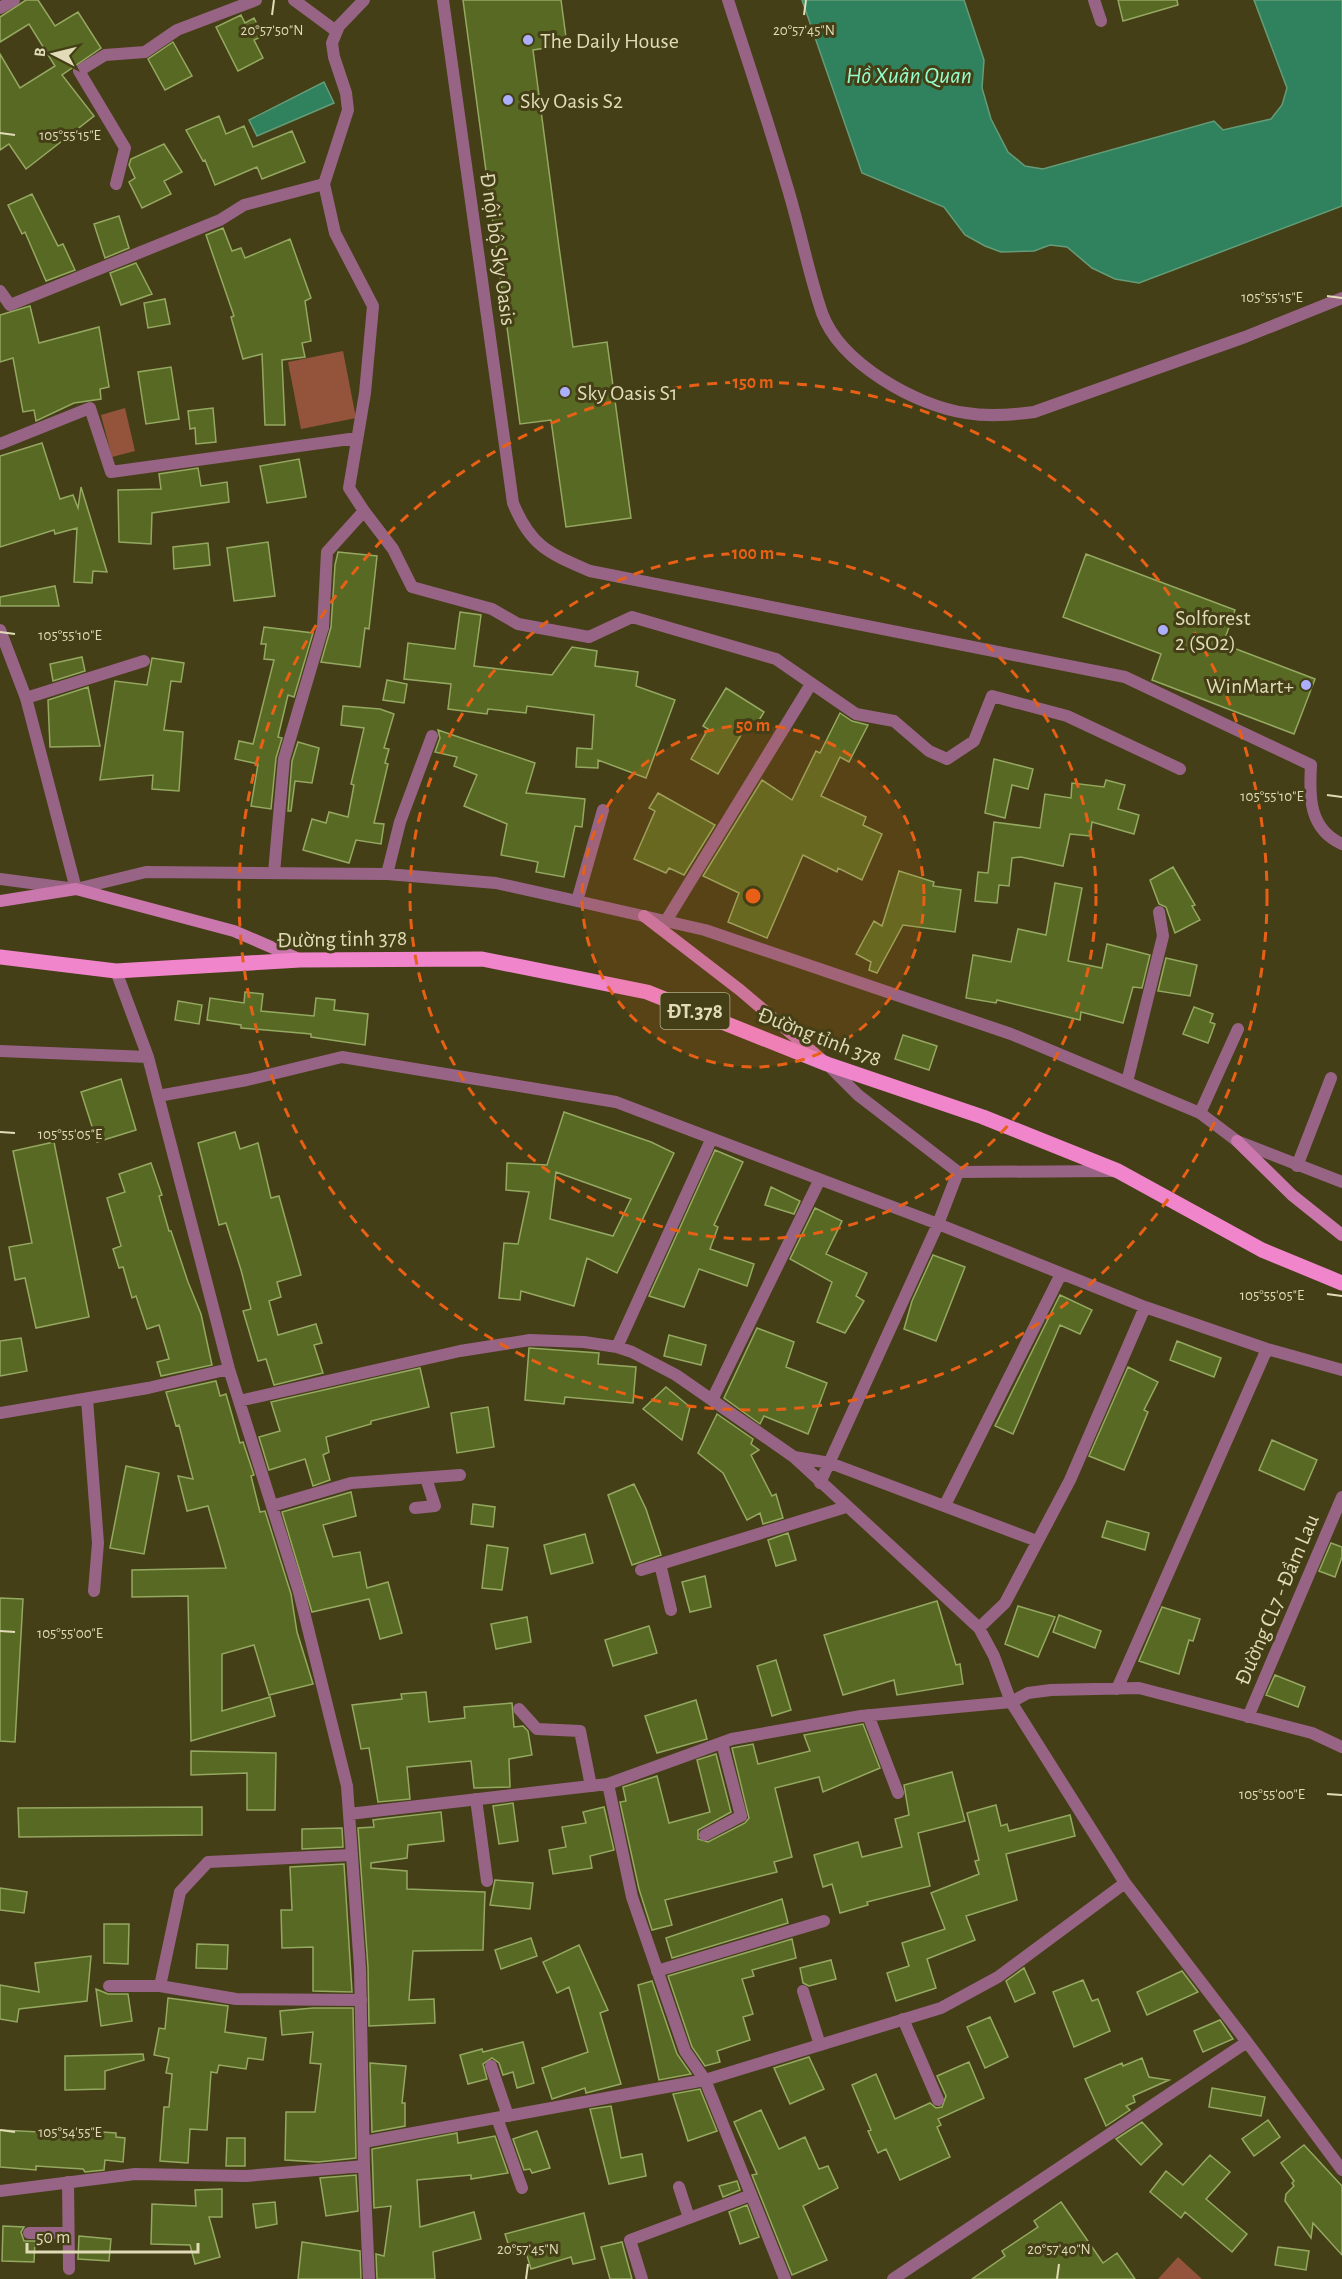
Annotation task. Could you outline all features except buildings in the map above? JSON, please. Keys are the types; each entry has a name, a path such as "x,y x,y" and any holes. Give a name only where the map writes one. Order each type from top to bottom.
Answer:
{"main road":[{"path":"0,901 76,889 234,931 300,960"},
{"path":"644,916 740,990 827,1064"},
{"name":"Đường tỉnh 378","path":"0,957 116,971 300,960 482,959 647,992 827,1064 983,1117 1118,1170 1262,1250 1342,1283"},
{"path":"1237,1141 1292,1195 1342,1235"}],"street":[{"path":"0,8 14,0"},
{"path":"116,184 125,148 80,71 105,55 145,52 177,30 256,0"},
{"path":"294,0 336,31"},
{"path":"364,0 336,31 332,43 334,57 346,93 348,110 324,184 335,233 374,306 349,488 393,549 412,587 492,609 518,624 589,637 632,618 776,659 856,714 894,721 929,751 947,759 974,741 992,696 1067,716 1180,769"},
{"name":"Đ nội bộ Sky Oasis","path":"443,0 513,503 533,541 555,556 590,571 1125,677 1311,765 1314,815 1320,830 1342,844"},
{"path":"728,0 787,186 823,315 843,347 871,372 908,393 935,406 966,413 1002,416 1034,412 1245,337 1342,298"},
{"path":"1094,0 1101,21"},
{"path":"0,291 10,305 220,220 244,206 324,184"},
{"path":"0,444 90,408 111,472 357,438"},
{"path":"274,873 284,759 323,627 327,552 364,511"},
{"path":"0,630 26,698 76,889"},
{"path":"26,698 144,661"},
{"path":"666,921 811,684"},
{"path":"387,874 400,822 432,736"},
{"path":"578,901 603,810"},
{"path":"0,879 76,889 146,872 387,874 496,883 578,901 705,930 1011,1034 1200,1113 1237,1141 1342,1182"},
{"path":"1127,1083 1163,936 1159,912"},
{"path":"116,971 148,1057 228,1369 299,1592 347,1786 361,2000 369,2279"},
{"path":"1200,1113 1238,1029"},
{"path":"0,1051 148,1057"},
{"path":"158,1096 248,1080 342,1057 616,1102 819,1181 938,1224 1145,1307 1267,1349 1342,1370"},
{"path":"827,1064 858,1095 958,1172 1118,1170"},
{"path":"1297,1166 1331,1078"},
{"path":"617,1347 711,1140"},
{"path":"820,1483 938,1224 958,1172"},
{"path":"712,1400 819,1181"},
{"path":"945,1505 1061,1274"},
{"path":"979,1628 1005,1603 1070,1480 1145,1307"},
{"path":"239,1401 460,1351 530,1340 584,1342 617,1347 652,1361 712,1400 794,1457 979,1628 994,1656 1011,1702 1125,1883 1340,2165"},
{"path":"1117,1689 1267,1349"},
{"path":"0,1413 148,1388 228,1369"},
{"path":"87,1399 98,1543 94,1591"},
{"path":"794,1457 830,1463 1037,1541"},
{"path":"272,1506 351,1483 460,1475"},
{"path":"415,1508 435,1506 426,1478"},
{"name":"Đường CL7 - Đầm Lau","path":"1248,1717 1342,1497"},
{"path":"641,1570 846,1507"},
{"path":"660,1564 671,1610"},
{"path":"349,1814 608,1784 722,1743 868,1715 1011,1702 1028,1693 1051,1690 1139,1688 1311,1733 1342,1747"},
{"path":"519,1709 537,1729 580,1731 591,1786"},
{"path":"868,1715 898,1793"},
{"path":"705,1835 741,1816 722,1743"},
{"path":"608,1784 632,1898 685,2050 705,2080 785,2279"},
{"path":"476,1799 487,1881"},
{"path":"160,1986 180,1892 208,1862 352,1855"},
{"path":"364,2142 705,2080 941,2008 998,1977 1125,1883"},
{"path":"657,1971 824,1921"},
{"path":"109,1986 160,1986 236,2000 361,2000"},
{"path":"803,1991 820,2044"},
{"path":"903,2019 938,2100"},
{"path":"893,2279 1247,2042"},
{"path":"491,2066 502,2117 522,2188"},
{"path":"0,2191 135,2174 246,2176 364,2166"},
{"path":"68,2182 69,2269"},
{"path":"679,2187 689,2218"},
{"path":"642,2279 630,2240 751,2195"},
{"path":"29,2234 68,2234"}],"shaded area":[{"path":"343,351 356,418 301,429 288,362"},
{"path":"125,408 135,451 112,457 101,415"},
{"path":"1178,2257 1202,2279 1158,2279"}],"water":[{"name":"Hồ Xuân Quan","path":"802,0 964,0 984,60 982,88 991,119 1008,152 1025,166 1043,169 1214,121 1223,130 1271,119 1282,105 1287,88 1254,0 1342,0 1342,206 1139,283 1115,279 1092,268 1067,247 1050,245 1034,251 1001,252 985,246 965,235 944,207 862,173"},
{"path":"324,82 334,103 257,136 249,120"}],"place":[{"name":"The Daily House","path":"528,40"},
{"name":"Sky Oasis S2","path":"508,100"},
{"name":"Sky Oasis S1","path":"565,392"},
{"name":"Solforest 2 (SO2)","path":"1163,630"},
{"name":"WinMart+","path":"1306,685"}]}
